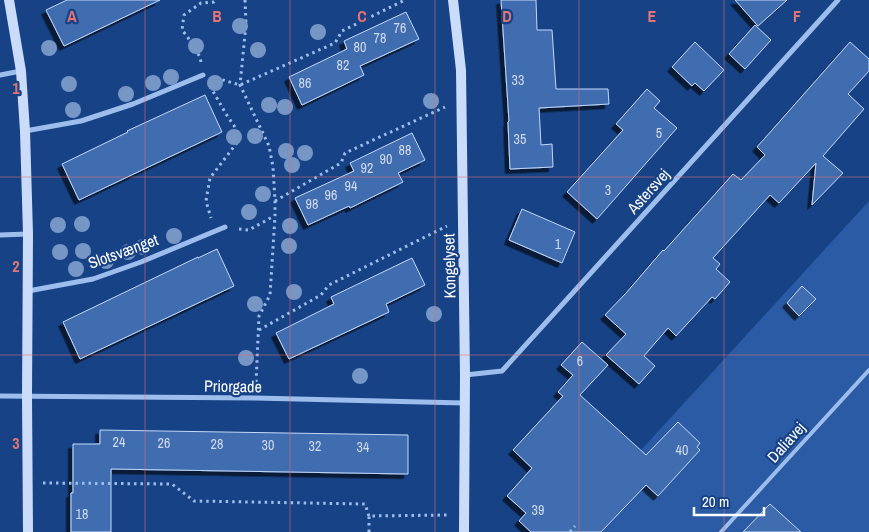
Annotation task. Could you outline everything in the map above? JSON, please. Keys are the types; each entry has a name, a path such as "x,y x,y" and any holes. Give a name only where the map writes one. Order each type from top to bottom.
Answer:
{"street":[{"path":"9,0 21,71 25,131 28,234 28,532"},
{"name":"Kongelyset","path":"453,0 461,70 462,99 465,375 464,532"},
{"name":"Astersvej","path":"465,375 502,371 838,0"},
{"path":"0,75 21,71"},
{"path":"25,131 82,121 133,104 203,75"},
{"name":"Slotsvænget","path":"28,291 93,279 142,262 224,227"},
{"path":"0,236 28,234"},
{"name":"Priorgade","path":"0,396 255,398 465,403"}],"lane":[{"name":"Daliavej","path":"721,532 869,370"}],"path":[{"path":"215,231 206,201 210,178 239,140 237,130 203,75 200,57 182,30 184,15 201,3 214,2 216,0"},
{"path":"245,0 246,24 240,85 269,146 274,167 275,216 270,295 259,316 255,398"},
{"path":"203,75 240,85 335,43 342,30 405,0"},
{"path":"274,201 341,163 346,153 462,99"},
{"path":"224,227 249,230 275,216"},
{"path":"258,330 321,296 328,285 463,218"},
{"path":"28,483 172,484 194,501 365,504 369,516 369,532"},
{"path":"369,516 464,515"},
{"path":"570,532 575,526"}],"shaded area":[{"path":"869,201 869,532 590,532 577,520"}],"building":[{"path":"67,0 160,0 64,46 46,10"},
{"path":"501,0 536,0 537,30 552,30 556,89 608,89 609,104 539,108 541,145 552,144 553,167 510,169 509,121"},
{"path":"735,0 787,0 758,26"},
{"path":"406,12 419,39 360,66 364,75 302,105 289,77 347,49 344,41"},
{"path":"755,25 771,40 745,69 729,54"},
{"path":"695,42 724,70 704,91 695,83 692,86 672,67"},
{"path":"850,42 869,59 869,71 848,94 864,109 823,156 843,173 812,205 816,163 779,203 770,195 713,258 720,264 716,269 730,282 715,299 712,297 676,336 668,328 644,356 655,366 639,384 606,355 626,334 605,315 733,174 741,180 765,155 757,147"},
{"path":"647,89 660,101 654,108 677,128 597,219 567,192 623,130 616,124"},
{"path":"205,95 222,132 79,200 62,164"},
{"path":"412,133 425,160 398,173 403,182 350,208 349,206 308,225 295,198 354,171 350,163"},
{"path":"522,209 575,232 562,263 509,240"},
{"path":"217,249 234,286 80,359 63,322"},
{"path":"412,258 425,285 386,304 389,312 289,359 276,333 334,304 331,297"},
{"path":"802,286 816,299 799,316 787,303"},
{"path":"582,342 608,365 580,395 646,455 678,422 700,443 697,447 700,450 658,496 646,485 601,532 531,532 519,521 526,513 507,496 532,468 513,450 563,396 558,392 573,375 561,365"},
{"path":"100,430 408,435 408,474 111,469 111,532 71,532 73,444 100,444"},
{"path":"770,504 801,532 743,532"}]}
